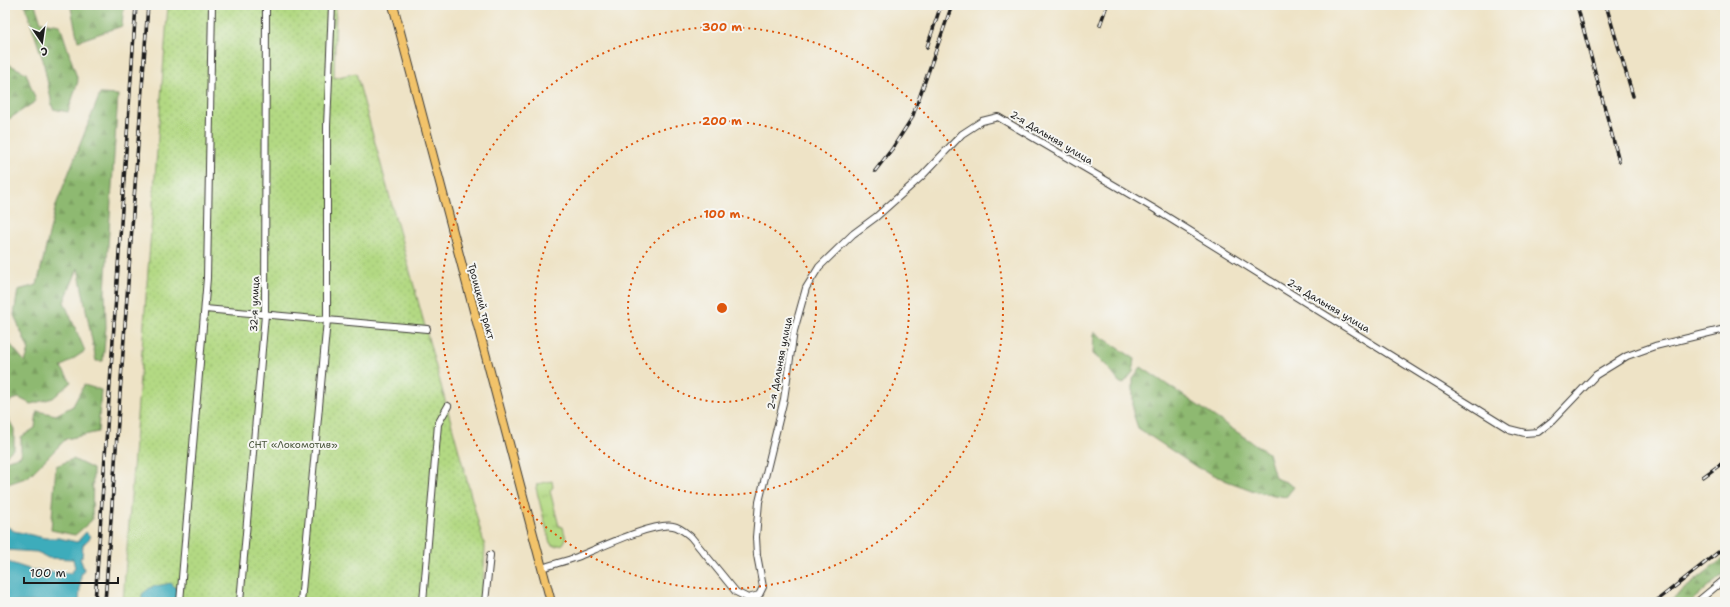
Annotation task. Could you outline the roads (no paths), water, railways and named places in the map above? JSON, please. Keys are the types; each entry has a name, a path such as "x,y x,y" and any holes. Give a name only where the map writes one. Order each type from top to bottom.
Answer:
{"main road":[{"name":"Троицкий тракт","path":"393,5 551,602"}],"street":[{"path":"180,602 208,271 212,5"},
{"name":"32-я улица","path":"240,602 265,315 266,5"},
{"path":"301,602 327,320 327,126 332,5"},
{"name":"2-я Дальняя улица","path":"542,568 574,558 647,530 662,526 672,526 683,530 691,537 736,592 748,598 759,595 763,587 756,555 759,502 784,399 794,330 806,288 819,267 853,234 876,217 922,176 962,134 982,120 998,117 1154,208 1509,429 1525,433 1538,432 1552,421 1596,375 1627,356 1655,346 1725,329"},
{"path":"205,309 427,329"},
{"path":"423,602 438,424 448,406"},
{"path":"485,602 490,555"},
{"path":"1697,602 1725,579"}],"water":[{"path":"5,525 14,531 45,538 59,538 77,542 86,532 91,537 83,545 82,557 80,558 84,569 81,575 79,602 5,602 5,561 32,570 71,573 75,568 73,559 48,558 37,552 5,550"},
{"path":"171,583 179,591 178,602 142,602 142,594 151,587"}],"railway":[{"path":"95,602 136,5"},
{"path":"105,602 148,5"},
{"path":"927,47 941,5"},
{"path":"875,171 892,149 912,118 952,5"},
{"path":"1100,25 1107,5"},
{"path":"1577,5 1619,161"},
{"path":"1606,5 1633,96"},
{"path":"1703,477 1725,461"},
{"path":"1655,602 1725,547"}],"park label":[{"name":"СНТ «Локомотив»","path":"293,444"}]}
